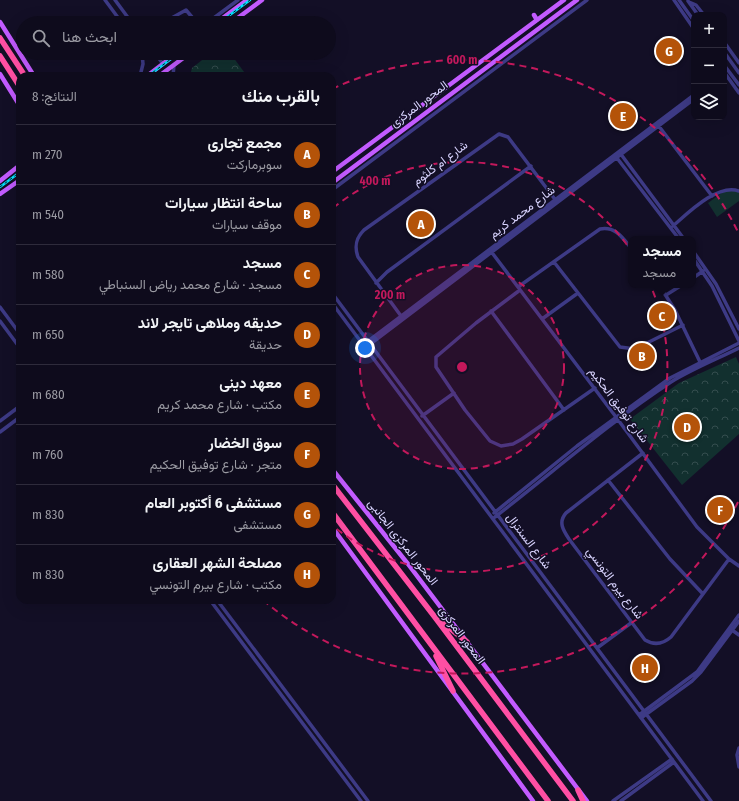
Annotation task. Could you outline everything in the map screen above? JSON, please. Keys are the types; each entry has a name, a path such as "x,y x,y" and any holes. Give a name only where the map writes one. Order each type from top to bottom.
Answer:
{"highway":[{"path":"0,38 22,72"},
{"path":"0,56 16,81"},
{"name":"المحور المركزى","path":"336,489 434,616 573,801"},
{"path":"336,517 548,801"},
{"path":"434,616 467,642"},
{"path":"431,645 453,691"},
{"path":"578,790 583,801"}],"main road":[{"path":"225,16 246,0"},
{"path":"240,16 262,0"},
{"name":"المحور المركزى","path":"336,169 564,0"},
{"name":"المحور المركزى","path":"336,180 577,0"},
{"path":"534,15 537,20"},
{"path":"0,22 16,47"},
{"path":"24,60 31,72"},
{"path":"152,72 168,60"},
{"path":"164,72 181,60"},
{"path":"0,74 16,100"},
{"path":"455,81 456,86 460,88"},
{"path":"443,91 448,97"},
{"path":"0,182 16,168"},
{"path":"0,194 16,183"},
{"name":"المحور المركزى الجانبى","path":"336,474 404,558 586,801"},
{"path":"336,533 534,801"}],"street":[{"path":"105,0 117,16"},
{"path":"115,0 127,16"},
{"path":"216,16 238,0"},
{"path":"336,187 587,0"},
{"path":"674,0 691,25"},
{"path":"679,0 691,17"},
{"path":"688,1 696,12"},
{"path":"688,1 696,5 702,12"},
{"path":"175,16 186,10 191,16"},
{"path":"727,46 739,63"},
{"path":"727,56 739,73"},
{"path":"141,72 143,60"},
{"path":"160,60 163,64"},
{"path":"173,72 174,65"},
{"path":"727,69 739,85"},
{"path":"727,77 739,94"},
{"name":"شارع محمد كريم","path":"369,342 620,154 691,99"},
{"path":"658,125 712,196"},
{"name":"شارع ام كلثوم","path":"401,316 361,262 356,251 357,239 364,230 497,134 503,134 508,137 557,201"},
{"path":"620,154 657,206 681,236"},
{"path":"616,157 657,206"},
{"path":"376,283 388,272 531,166"},
{"path":"672,226 712,196 728,188 739,191"},
{"path":"672,226 677,236"},
{"path":"595,388 522,439 513,444 501,446 495,444 487,438 454,393 436,367 436,357 519,289 600,229 611,229 618,233 628,245"},
{"name":"شارع محمد كريم","path":"364,346 401,316 491,251"},
{"name":"شارع توفيق الحكيم","path":"491,251 595,388 697,527 729,559 739,566"},
{"path":"696,255 716,284 739,330"},
{"path":"554,262 616,344 625,349 635,349 683,325"},
{"path":"492,517 670,378 739,342 721,302 696,262"},
{"path":"696,276 703,271"},
{"path":"661,288 683,325 700,362"},
{"path":"666,295 677,288"},
{"path":"542,319 578,294"},
{"name":"شارع السنترال","path":"336,298 711,801"},
{"path":"0,307 16,329"},
{"name":"شارع السنترال","path":"336,308 703,801"},
{"path":"491,311 564,410"},
{"path":"9,320 1,322 16,343"},
{"path":"618,419 672,381 739,348"},
{"path":"418,419 454,393"},
{"path":"0,421 16,409"},
{"path":"0,432 16,420"},
{"name":"شارع بيرم التونسي","path":"643,453 566,513 562,519 562,527 631,623 647,642 662,644 671,637 729,559"},
{"path":"608,480 670,559 703,594"},
{"path":"213,604 361,801"},
{"path":"220,604 368,801"},
{"path":"731,630 739,615"},
{"path":"640,717 692,681 701,672 739,621"},
{"path":"597,648 631,623"},
{"path":"731,630 739,635"},
{"path":"283,698 288,695"},
{"path":"739,748 737,755 739,767"},
{"path":"613,801 673,761"},
{"path":"621,801 673,761"}],"green space":[{"path":"202,60 235,60 244,72 191,72 192,68"},
{"path":"732,190 739,192 739,201 717,217 708,203 723,192"},
{"path":"736,357 739,364 739,434 682,485 630,419 679,383"}],"railway":[{"path":"228,16 250,0"},
{"path":"153,72 170,60"},
{"path":"0,187 16,175"}],"place":[{"name":"مستشفى 6 أكتوبر العام","path":"669,51"},
{"name":"معهد دينى","path":"623,116"},
{"name":"مجمع تجارى","path":"421,224"},
{"name":"مسجد","path":"662,316"},
{"name":"ساحة انتظار سيارات","path":"642,356"},
{"name":"حديقه وملاهى تايجر لاند","path":"687,427"},
{"name":"سوق الخضار","path":"720,510"},
{"name":"مصلحة الشهر العقارى","path":"645,668"}]}
